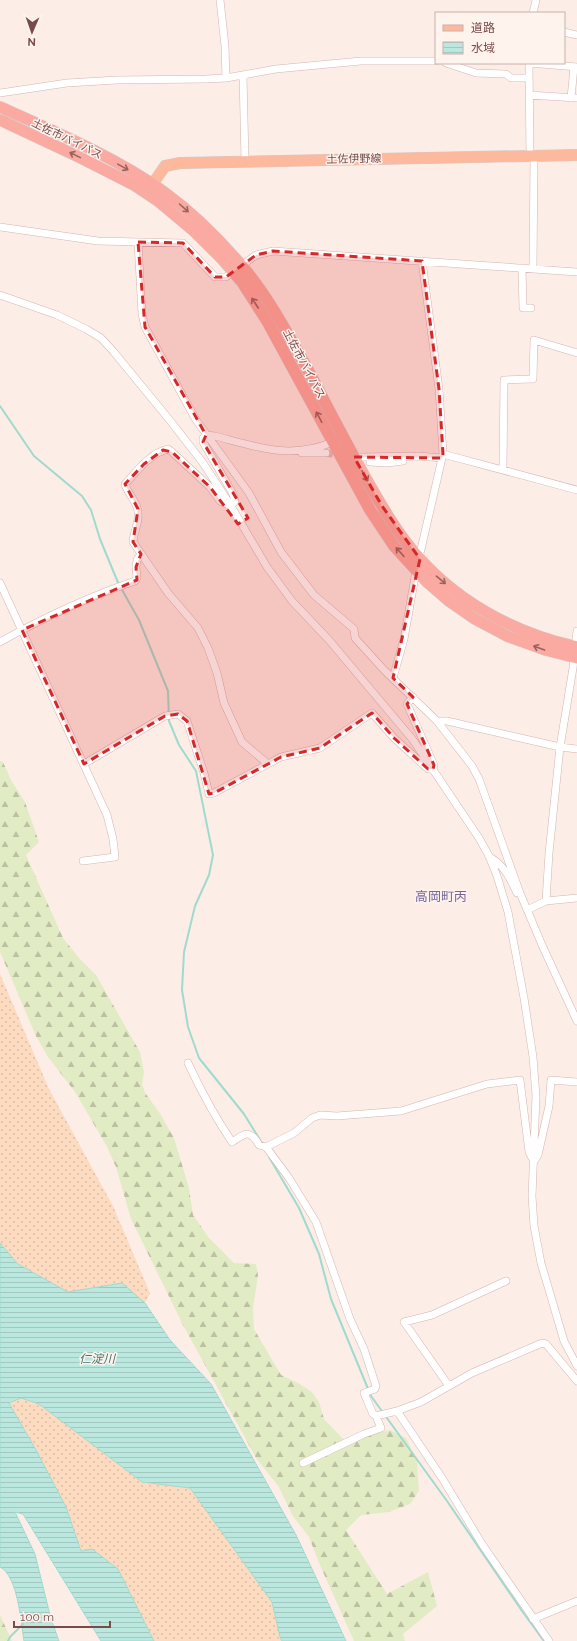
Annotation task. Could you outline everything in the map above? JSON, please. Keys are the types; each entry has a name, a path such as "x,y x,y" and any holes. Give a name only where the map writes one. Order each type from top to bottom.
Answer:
{"highway":[{"name":"土佐市バイパス","path":"0,107 84,146 150,189"},
{"name":"土佐市バイパス","path":"0,120 180,204 204,226 238,269 277,314 382,506 404,539 420,559 456,592 503,622 548,639 576,652"},
{"name":"土佐市バイパス","path":"238,269 370,510 394,546 416,571 449,601 475,620 507,636 546,650 576,652"}],"main road":[{"name":"土佐伊野線","path":"150,189 162,169 170,164 245,161 577,155"}],"street":[{"path":"220,0 225,46 226,78"},
{"path":"533,12 536,0"},
{"path":"565,32 577,34"},
{"path":"0,93 67,83 117,80 226,78 276,69 361,61 435,61"},
{"path":"449,64 476,73 506,74 510,78 529,78"},
{"path":"529,64 528,95 532,156 534,268"},
{"path":"528,95 574,98 576,67 541,64"},
{"path":"243,75 245,161"},
{"path":"0,227 98,241 183,243 215,276 226,277 256,255 273,251 577,272"},
{"path":"138,242 142,314 145,327 196,420 249,493 281,552 314,595 354,629 355,638 437,721 472,766 479,779 520,893 577,1021"},
{"path":"393,678 404,639 416,571 420,559 442,456 439,389 422,261"},
{"path":"522,268 523,308 531,308"},
{"path":"0,295 57,315 101,338 172,423 203,463 231,506 267,567 292,601 329,640 403,728 433,769 489,856 508,912 526,1005 533,1057 536,1096 532,1196 534,1226 540,1263 564,1341 577,1366"},
{"path":"503,469 504,380 533,379 534,340 577,353"},
{"path":"206,435 277,451 287,455 326,453"},
{"path":"206,435 203,438 203,442 233,494 235,501 231,506"},
{"path":"277,451 291,451 324,446 333,442"},
{"path":"231,506 220,501 210,488 168,449 164,450 144,464 125,484 138,509 138,521 133,542 168,593 198,628 215,667 224,703 242,742 268,764"},
{"path":"370,462 387,463 403,461 419,456"},
{"path":"356,460 362,457 442,456 503,469 577,490"},
{"path":"0,642 22,630 104,592 135,581 137,578 137,560 141,554"},
{"path":"0,583 107,815 113,838 115,857 83,861"},
{"path":"546,901 549,853 560,747 576,652 577,631"},
{"path":"413,697 407,704 434,765 433,769"},
{"path":"84,764 168,715 178,714 187,721 209,794 214,794 281,756 320,748 372,713 394,738 428,769 433,769"},
{"path":"437,721 454,722 560,747 577,748"},
{"path":"489,856 494,858 510,877 517,893 520,893"},
{"path":"527,910 546,901 577,898"},
{"path":"188,1063 200,1090 232,1142 249,1134 254,1136 260,1145 266,1147 316,1222 350,1319 364,1349 376,1386 375,1389 364,1393 373,1414 380,1415 397,1411 421,1402 478,1370 542,1343 546,1344 577,1381"},
{"path":"266,1147 294,1133 312,1118 320,1115 337,1116 401,1111 487,1084 520,1080 529,1152 534,1162"},
{"path":"534,1162 538,1155 549,1106 551,1080 577,1082"},
{"path":"448,1386 404,1322 432,1314 506,1281"},
{"path":"397,1411 442,1478 482,1544 533,1619 550,1641"},
{"path":"303,1463 364,1434 381,1428 380,1415"},
{"path":"533,1619 577,1600"}],"highlighted area":[{"path":"138,242 183,243 215,277 226,277 256,255 273,251 422,261 439,389 442,458 354,457 382,506 420,559 393,678 413,697 407,704 434,765 433,769 428,769 394,738 372,713 320,748 281,757 214,793 209,794 187,721 178,714 165,716 84,764 22,630 137,580 136,567 141,554 133,542 138,509 125,484 144,464 163,450 172,452 210,487 238,524 248,518 203,442 206,435 145,327"}],"green space":[{"path":"0,761 3,762 11,780 25,802 39,842 26,855 63,938 79,958 96,975 140,1052 144,1072 142,1085 146,1094 161,1115 174,1138 189,1188 193,1215 209,1238 234,1263 256,1264 258,1275 253,1309 254,1329 281,1375 312,1392 319,1402 324,1419 343,1439 362,1437 390,1430 406,1438 417,1461 419,1491 410,1504 389,1512 361,1515 346,1530 387,1594 428,1572 437,1606 403,1634 405,1641 354,1641 309,1537 292,1515 279,1487 256,1458 183,1325 131,1219 116,1167 106,1145 75,1092 48,1057 36,1036 0,952"},
{"path":"0,1615 12,1641 0,1641"}],"sand":[{"path":"0,974 49,1089 113,1206 150,1293 145,1303 122,1283 68,1292 18,1264 0,1243"},
{"path":"21,1398 39,1404 142,1482 190,1488 272,1602 282,1641 154,1641 118,1569 81,1551 66,1507 9,1403"}],"water":[{"name":"仁淀川","path":"0,1243 18,1264 68,1292 122,1283 145,1303 170,1340 211,1384 296,1535 346,1641 282,1641 272,1602 190,1488 142,1482 39,1404 21,1398 9,1403 66,1507 81,1551 92,1549 118,1569 154,1641 101,1641 23,1514 15,1512 35,1554 51,1619 59,1641 24,1641 15,1590 6,1572 0,1567"}],"waterway":[{"path":"0,406 34,456 82,496 91,510 100,539 119,585"},
{"path":"121,588 139,620 168,691 169,721 179,745 196,771 213,855 209,875 195,906 184,952 182,990 188,1027 199,1058 244,1114 262,1143"},
{"path":"269,1157 299,1208 319,1254 331,1299 371,1396 447,1501 544,1641"},
{"path":"8,1641 23,1624"}],"tunnel":[{"path":"326,453 370,462"}],"district":[{"name":"高岡町丙","path":"441,896"}]}
